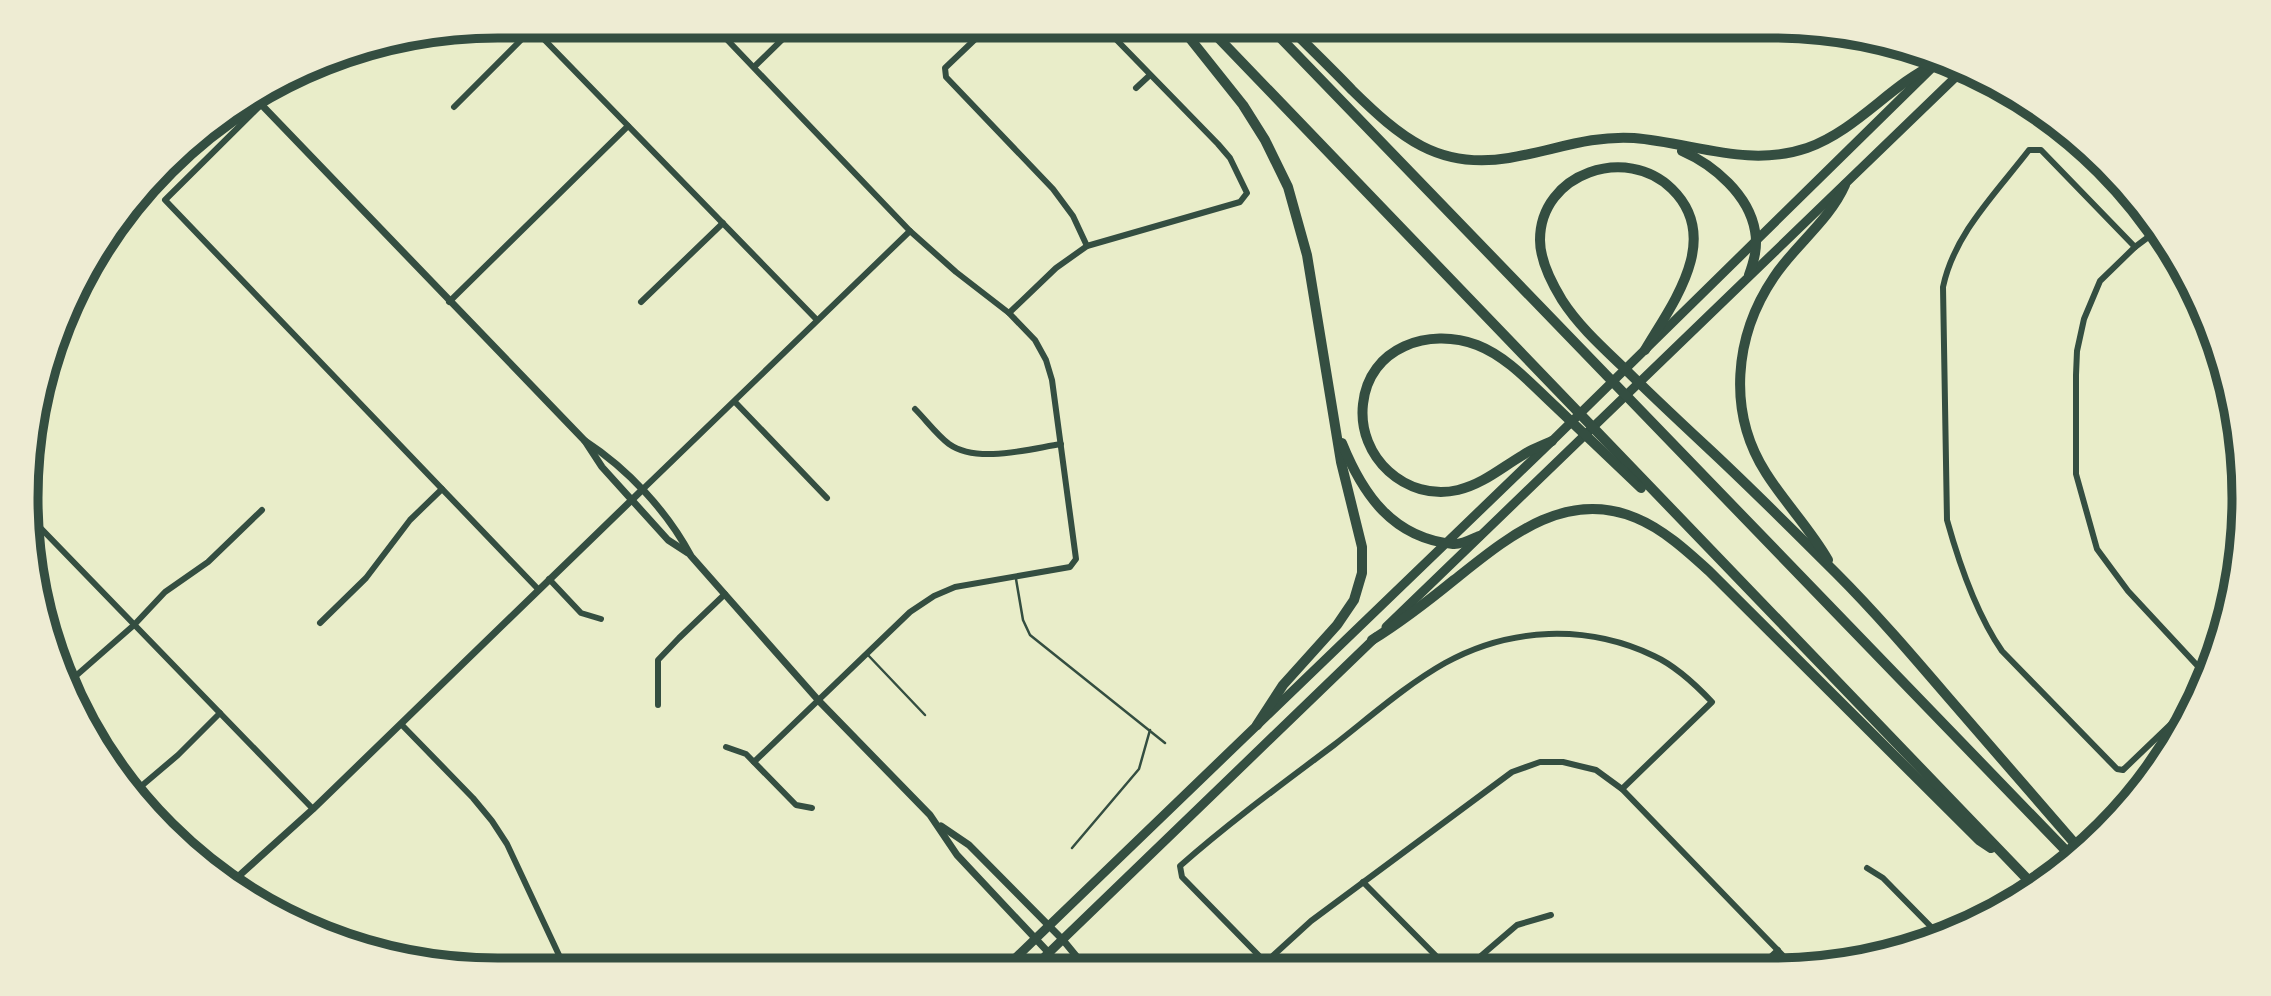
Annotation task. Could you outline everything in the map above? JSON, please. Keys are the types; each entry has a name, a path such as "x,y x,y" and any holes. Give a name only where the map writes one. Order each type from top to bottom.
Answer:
{"highway":[{"path":"1190,38 1243,105 1265,140 1288,187 1310,269 1341,462 1362,547 1359,586 1345,614 1283,685 1257,725"},
{"path":"1220,38 2028,880"},
{"path":"1281,38 2067,851"},
{"path":"1300,38 1384,120 1420,147 1447,157 1474,161 1500,160 1606,138 1634,138 1746,157 1791,153 1839,133 1917,72 1929,66"},
{"path":"1664,143 1705,162 1727,181 1751,219 1756,242 1749,275"},
{"path":"1645,350 1675,302 1688,273 1693,248 1689,217 1675,191 1649,173 1624,166 1583,174 1572,181 1553,201 1546,214 1540,239 1549,277 1564,303 1605,350 1835,572 1885,624 2075,844"},
{"path":"1835,572 1756,456 1745,425 1739,372 1744,341 1756,305 1786,261 1836,205 1845,185"},
{"path":"1552,441 1468,487 1444,492 1415,488 1386,470 1368,442 1363,418 1366,390 1377,369 1386,359 1407,344 1420,339 1449,338 1487,349 1513,366 1740,580"},
{"path":"1336,427 1357,477 1385,514 1426,539 1452,544 1479,536"},
{"path":"1372,640 1402,622 1502,542 1531,525 1575,510 1605,511 1635,517 1667,536 1709,571 1979,840 2011,862"}],"main road":[{"path":"1016,958 1552,441 1932,67"},
{"path":"1044,958 1956,77"}],"street":[{"path":"454,107 521,38"},
{"path":"543,38 817,320"},
{"path":"726,38 910,231 956,272 1009,313 1035,340 1046,360 1052,380 1076,559 1070,568 955,587 934,596 911,612 754,762"},
{"path":"754,67 784,38"},
{"path":"976,38 945,68 946,77 1053,189 1073,216 1087,246"},
{"path":"1009,313 1056,268 1087,246 1240,202 1247,193 1230,158 1115,38"},
{"path":"1136,88 1150,75"},
{"path":"261,104 585,441 602,467 668,540 691,556 819,701 937,824 957,855 1054,958"},
{"path":"260,105 164,200 538,589"},
{"path":"449,302 628,126"},
{"path":"2135,247 2042,150 2029,150 1964,234 1948,264 1943,287 1947,520 1953,543 1988,631 2002,651 2117,769 2123,770 2175,720"},
{"path":"641,302 723,223"},
{"path":"238,877 313,810 910,231"},
{"path":"2150,236 2100,281 2084,319 2077,351 2076,474 2097,549 2128,591 2200,668"},
{"path":"735,402 827,498"},
{"path":"915,409 949,444 968,453 997,454 1061,444"},
{"path":"585,441 611,458 642,490 678,531 691,556"},
{"path":"320,623 366,578 410,520 442,489"},
{"path":"74,677 134,625 165,592 208,562 262,510"},
{"path":"39,526 313,810"},
{"path":"549,579 581,613 601,619"},
{"path":"658,705 658,660 725,594"},
{"path":"1261,958 1182,877 1180,866 1223,828 1446,663 1488,644 1527,634 1572,634 1613,641 1655,656 1690,680 1712,702 1622,789"},
{"path":"141,787 178,755 220,713"},
{"path":"401,724 492,821 507,844 560,958"},
{"path":"726,747 746,754 796,805 812,808"},
{"path":"1275,958 1311,921 1363,882 1512,772 1540,762 1563,762 1596,770 1622,789 1785,958"},
{"path":"937,824 970,845 1078,958"},
{"path":"1867,868 1884,878 1933,929"},
{"path":"1363,882 1438,958"},
{"path":"1478,958 1517,925 1551,915"},
{"path":"1770,958 1778,950"}],"lane":[{"path":"1016,577 1023,620 1030,635 1165,743"},
{"path":"867,653 925,715"},
{"path":"1072,848 1139,769 1150,730"}]}
